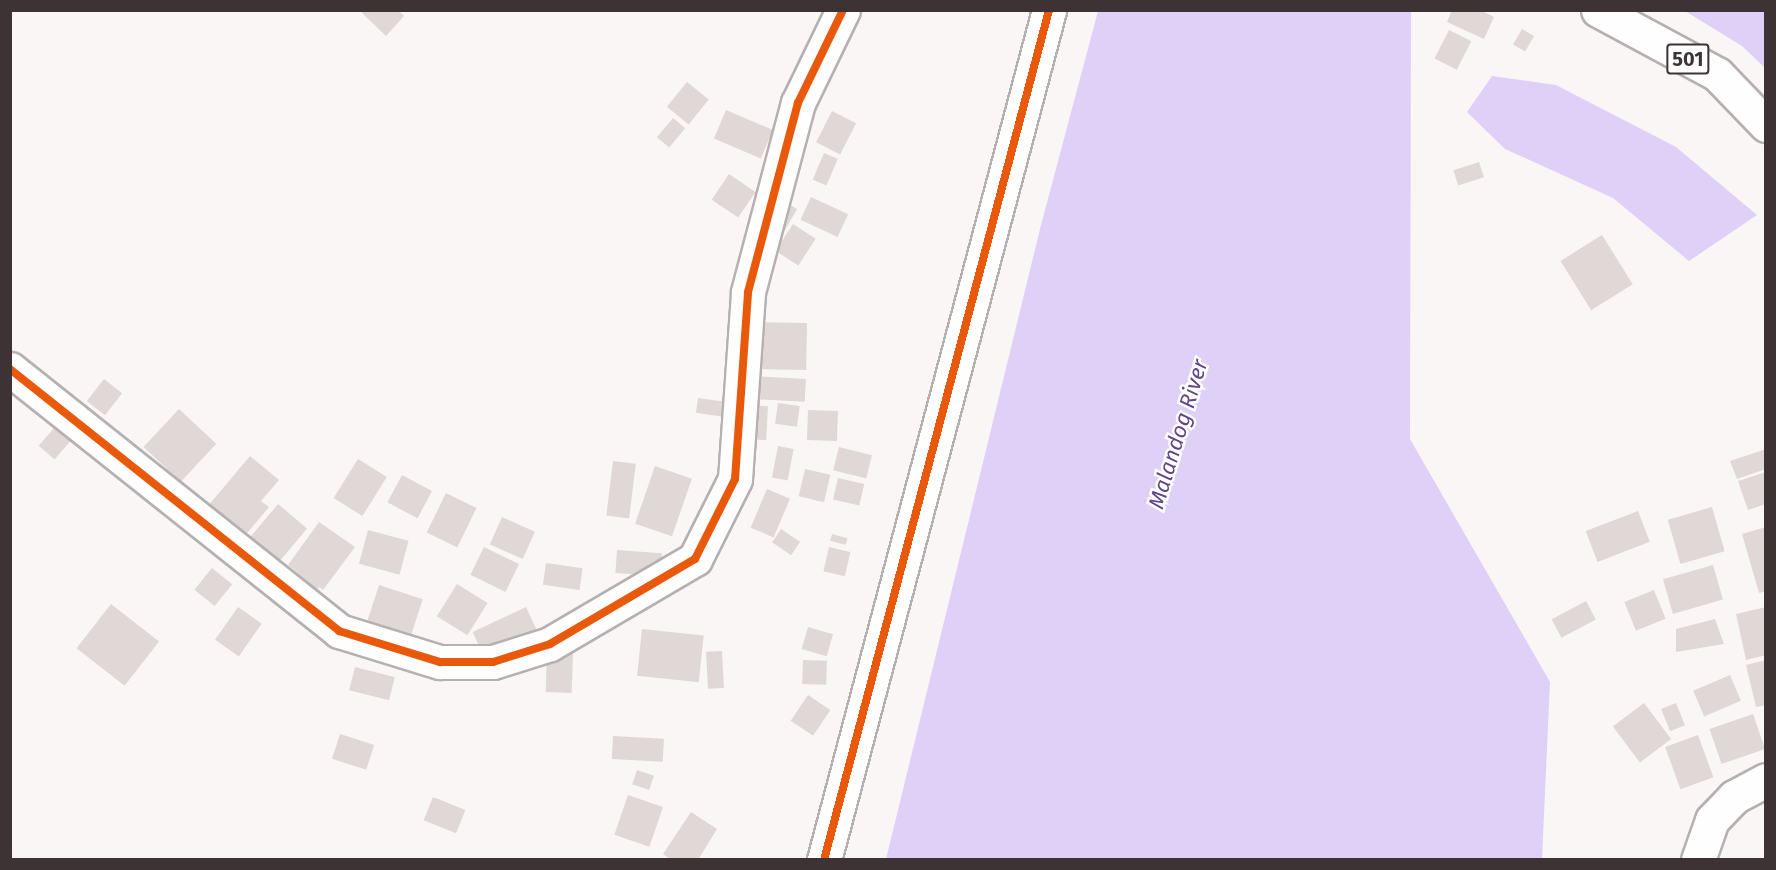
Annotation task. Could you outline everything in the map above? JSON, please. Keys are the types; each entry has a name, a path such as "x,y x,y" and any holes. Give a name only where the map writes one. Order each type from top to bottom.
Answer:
{"street":[{"path":"10,369 339,632 440,662 493,662 550,644 695,559 735,479 748,292 798,103 843,10"},
{"path":"824,860 1049,10"},
{"name":"501","path":"1598,10 1717,74 1766,124"},
{"path":"1698,860 1712,820 1734,797 1766,780"}],"water":[{"name":"Malandog River","path":"1098,11 1411,11 1410,439 1550,682 1542,859 886,859 1041,225"},
{"path":"1685,11 1765,11 1765,68 1742,46"},
{"path":"1492,76 1556,85 1676,147 1757,215 1689,261 1613,198 1505,149 1467,112"}],"building":[{"path":"364,10 398,10 404,16 386,36 362,13"},
{"path":"1452,10 1480,10 1494,17 1484,39 1447,22"},
{"path":"1522,29 1534,36 1525,52 1513,45"},
{"path":"1449,30 1471,41 1457,70 1434,59"},
{"path":"687,82 709,100 689,124 667,107"},
{"path":"726,110 773,130 761,158 714,139"},
{"path":"832,111 856,123 840,154 816,142"},
{"path":"673,118 685,128 669,147 657,137"},
{"path":"824,153 838,159 826,186 813,180"},
{"path":"1479,162 1484,177 1458,186 1453,170"},
{"path":"729,174 756,192 738,218 712,200"},
{"path":"811,197 848,214 838,237 800,220"},
{"path":"785,202 797,209 784,232 772,225"},
{"path":"793,224 816,239 798,266 776,251"},
{"path":"1602,235 1633,284 1591,310 1560,261"},
{"path":"753,322 807,323 806,370 752,369"},
{"path":"751,376 806,379 805,402 750,399"},
{"path":"104,379 122,393 105,415 87,401"},
{"path":"698,398 727,402 725,417 696,413"},
{"path":"778,403 800,406 797,427 775,424"},
{"path":"746,405 768,406 766,440 744,439"},
{"path":"179,409 216,444 181,482 144,447"},
{"path":"808,410 838,411 837,441 807,440"},
{"path":"61,420 77,434 55,459 39,446"},
{"path":"778,446 794,449 788,480 772,477"},
{"path":"839,447 872,455 866,479 833,470"},
{"path":"1766,449 1766,469 1737,479 1730,461"},
{"path":"250,456 279,480 261,501 269,507 239,543 202,513"},
{"path":"358,459 387,477 362,516 334,498"},
{"path":"613,461 636,464 629,518 606,516"},
{"path":"655,466 692,479 672,536 635,524"},
{"path":"805,469 830,475 824,502 799,496"},
{"path":"1766,472 1766,504 1748,510 1738,481"},
{"path":"402,475 432,491 417,518 387,502"},
{"path":"838,478 864,484 859,506 833,499"},
{"path":"767,489 790,499 774,537 751,528"},
{"path":"446,493 477,508 457,547 427,533"},
{"path":"278,504 307,528 276,565 247,541"},
{"path":"1712,507 1725,551 1680,564 1668,520"},
{"path":"1638,511 1650,542 1598,562 1586,531"},
{"path":"502,517 535,532 523,559 490,544"},
{"path":"319,522 355,547 323,590 319,587 311,598 290,584 298,573 288,565"},
{"path":"1766,527 1766,591 1759,593 1742,534"},
{"path":"781,529 800,542 791,555 772,542"},
{"path":"368,530 409,541 400,575 359,564"},
{"path":"832,534 847,538 846,545 830,541"},
{"path":"484,547 519,564 505,592 470,575"},
{"path":"829,547 850,552 845,576 823,571"},
{"path":"617,550 662,553 660,576 615,573"},
{"path":"546,563 583,568 580,590 543,585"},
{"path":"1713,565 1723,600 1673,614 1663,579"},
{"path":"212,568 232,584 215,606 194,590"},
{"path":"457,584 488,603 467,635 437,616"},
{"path":"379,585 423,599 408,644 364,630"},
{"path":"1654,590 1666,619 1636,631 1624,602"},
{"path":"1586,601 1596,620 1561,638 1552,619"},
{"path":"111,604 159,642 125,686 77,648"},
{"path":"238,607 262,624 239,656 215,640"},
{"path":"526,607 539,635 486,660 473,632"},
{"path":"1766,607 1766,655 1746,660 1736,614"},
{"path":"1715,619 1724,644 1676,652 1676,629"},
{"path":"808,627 833,634 827,656 802,649"},
{"path":"642,629 704,635 699,682 637,676"},
{"path":"722,651 724,688 708,689 706,652"},
{"path":"547,653 573,654 572,693 546,692"},
{"path":"803,660 827,661 826,685 802,684"},
{"path":"1766,660 1766,705 1756,707 1746,665"},
{"path":"355,667 395,677 389,700 349,690"},
{"path":"1730,675 1741,701 1704,716 1693,691"},
{"path":"808,695 830,710 813,736 791,721"},
{"path":"1644,703 1671,739 1640,762 1613,726"},
{"path":"1676,703 1685,725 1670,731 1661,709"},
{"path":"1753,714 1765,749 1722,764 1710,729"},
{"path":"340,734 374,745 366,770 332,759"},
{"path":"1698,735 1713,777 1681,789 1665,747"},
{"path":"613,736 664,739 663,762 612,759"},
{"path":"637,770 654,776 649,790 632,784"},
{"path":"628,795 663,807 649,847 614,835"},
{"path":"433,797 465,810 456,833 424,820"},
{"path":"691,812 717,829 698,860 671,860 663,854"}],"cycle path":[{"path":"10,369 339,631 440,662 493,662 550,644 695,559 735,479 748,292 798,103 843,10"},
{"path":"824,860 1049,10"}]}
